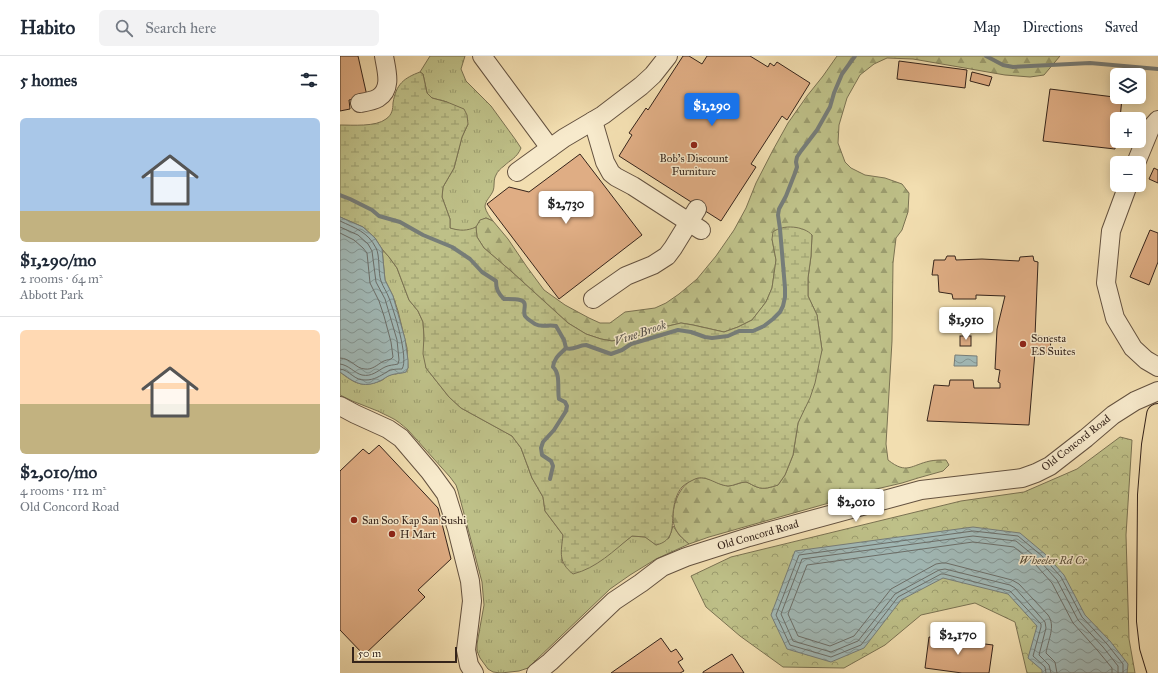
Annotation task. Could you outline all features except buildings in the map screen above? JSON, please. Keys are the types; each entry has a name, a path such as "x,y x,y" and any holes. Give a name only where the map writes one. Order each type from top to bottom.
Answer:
{"main road":[{"path":"1158,415 1153,445 1150,495 1148,621 1151,647 1158,670"}],"street":[{"path":"360,103 378,98 386,89 388,78 384,56"},
{"path":"482,56 550,148"},
{"path":"517,172 564,138 593,121 641,86 653,75 667,57"},
{"path":"1139,156 1150,129 1158,120"},
{"path":"593,121 605,162 611,173 696,220 663,259 653,265 630,273 593,299"},
{"path":"1125,192 1111,231 1106,283 1115,318 1133,348 1146,360 1158,367"},
{"name":"Old Concord Road","path":"536,673 550,662 614,601 662,567 686,557 749,537 921,490 1022,478 1050,466 1113,415 1135,401 1158,391"},
{"path":"340,406 388,429 401,438 430,472 446,494 457,529 470,581 472,601 466,650 469,665 474,673"}],"green space":[{"path":"430,56 465,56 461,69 466,81 491,106 521,148 515,157 500,169 495,177 493,191 485,207 487,213 493,221 486,218 476,227 467,231 460,231 450,228 450,219 442,197 443,187 454,168 462,137 468,124 447,102 432,98 427,93 423,74 420,72"},
{"path":"837,56 1060,56 1044,75 1030,77 1005,75 913,59 887,58 874,64 860,75 847,98 839,125 838,143 845,162 851,168 865,175 885,178 902,184 909,193 908,212 902,230 896,238 893,263 892,341 886,444 888,460 894,465 905,468 936,460 946,460 949,465 943,471 872,490 689,544 677,532 673,519 675,502 684,486 693,479 699,478 705,478 728,486 746,482 760,488 778,485 785,475 793,455 798,423 822,350 817,315 808,296 812,235 772,239 776,260 772,288 766,302 752,320 724,332 681,323 664,327 647,334 612,341 586,334 568,323 484,248 477,237 476,227 480,220 486,218 493,221 508,239 544,290 565,305 600,323 610,323 625,312 655,308 666,303 697,279 716,256 734,230 746,208 756,183 788,123"},
{"path":"420,72 423,74 427,93 432,98 464,109 467,115 468,124 462,137 454,168 443,187 442,197 450,219 450,228 463,230 476,227 477,237 484,248 568,323 586,334 612,341 647,334 664,327 681,323 724,332 738,327 752,320 766,302 772,288 776,260 772,239 773,232 777,229 793,227 804,230 812,235 808,296 817,315 822,350 815,383 810,398 798,423 793,455 785,475 778,485 762,488 746,482 728,486 706,479 697,478 684,485 678,493 674,506 671,533 662,543 656,545 645,537 632,536 590,568 573,574 568,570 562,557 563,535 545,511 543,497 532,478 521,448 512,436 461,408 449,397 426,368 423,354 423,322 418,311 409,300 397,268 375,238 363,227 340,217 340,125 357,125 382,122 390,116 392,112 394,96 399,86 405,79"},
{"path":"382,249 397,268 409,300 418,311 423,322 426,368 449,397 461,408 512,436 521,448 532,478 543,497 545,511 563,535 562,563 619,546 632,536 646,537 656,545 669,538 673,526 680,536 689,544 656,559 610,589 528,668 519,671 501,673 493,672 488,669 477,651 484,605 482,582 456,485 408,430 393,418 340,395 340,372 354,382 368,384 374,383 408,368 407,348 398,311 385,280"},
{"name":"Wheeler Rd Cr","path":"1120,437 1132,440 1126,535 1129,639 1135,673 1027,673 1015,622 975,603 921,615 885,645 844,668 783,667 740,636 706,607 691,576 731,557 961,501 1024,492 1077,469"}],"water":[{"path":"340,217 363,227 375,238 382,249 385,280 393,296 405,339 408,360 408,368 406,372 390,375 374,383 358,383 340,372"},
{"path":"955,355 977,356 977,366 954,366"},
{"path":"973,527 1020,533 1045,554 1064,575 1085,615 1110,641 1128,664 1127,673 1042,673 1042,670 1028,658 1037,626 1008,594 943,578 901,600 864,648 831,662 787,649 771,615 795,551"}],"waterway":[{"name":"Vine Brook","path":"340,195 372,210 379,216 400,222 423,235 452,247 470,259 482,272 496,281 498,291 504,299 514,299 524,302 524,314 528,319 538,325 556,326 564,340 566,348 569,349 586,345 611,354 622,350 631,344 678,330 712,338 728,336 739,331 753,331 764,326 773,319 780,312 783,306 785,288 778,215 779,209 795,173 797,167 797,157 817,130 830,107 842,74 855,56"},
{"name":"Vine Brook","path":"986,56 1003,65 1013,67 1090,63 1158,69"},
{"path":"550,479 553,466 551,461 542,455 541,448 543,442 554,430 566,411 567,406 565,402 559,399 558,378 553,367 556,359 566,348"}],"place":[{"name":"Bob's Discount Furniture","path":"694,145"},
{"name":"Sonesta ES Suites","path":"1023,344"},
{"name":"San Soo Kap San Sushi","path":"354,520"},
{"name":"H Mart","path":"392,534"}]}
